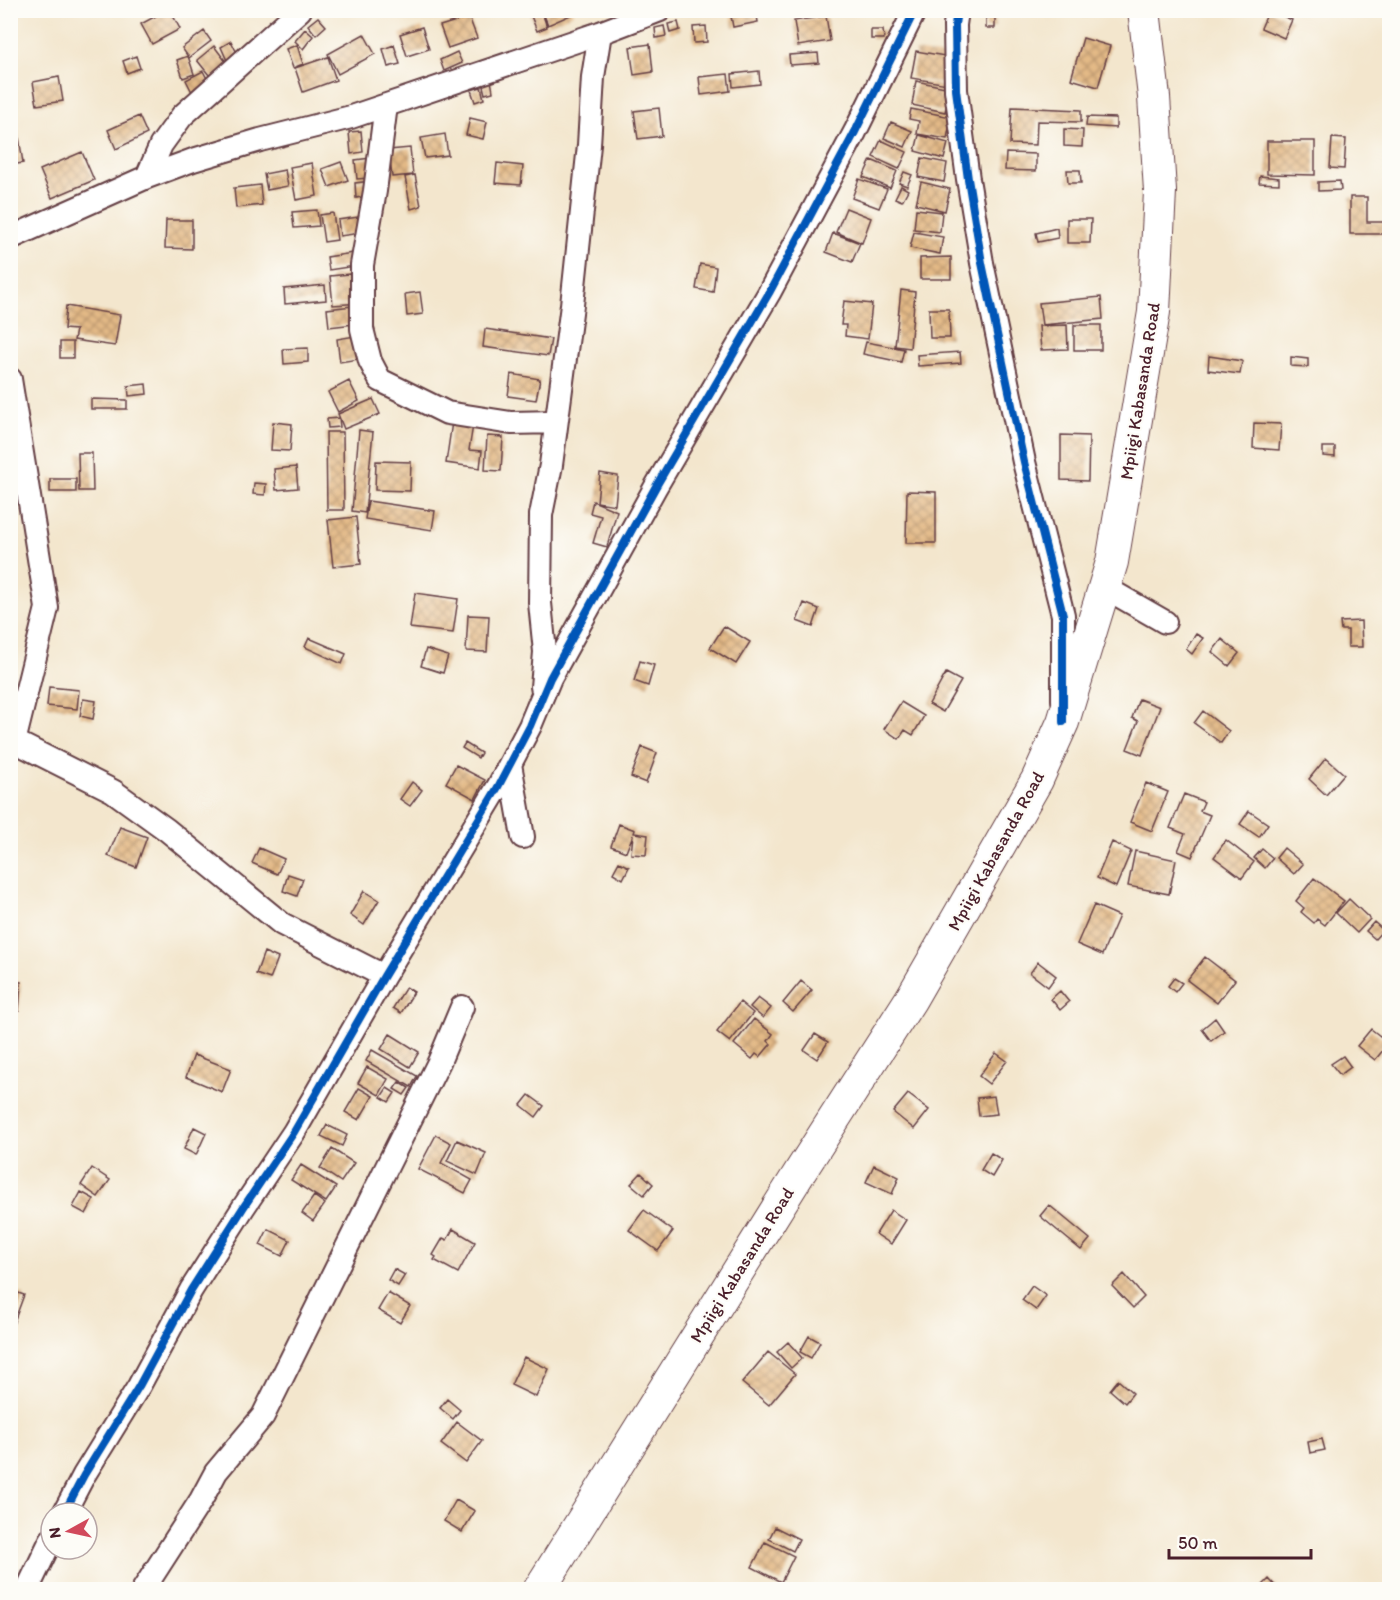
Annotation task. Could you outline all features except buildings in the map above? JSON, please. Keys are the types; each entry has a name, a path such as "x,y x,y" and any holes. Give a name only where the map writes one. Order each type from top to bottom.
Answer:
{"main road":[{"name":"Mpiigi Kabasanda Road","path":"539,1590 911,999 1037,780 1063,722 1104,587 1116,538 1154,312 1160,191 1154,97 1144,10"}],"street":[{"path":"147,177 161,145 182,116 300,10"},
{"path":"10,238 147,177 216,153 351,117 600,33 660,10"},
{"path":"70,1501 139,1386 191,1290 294,1132 384,976 498,787 530,726 541,697 655,488 770,293 855,132 915,10"},
{"path":"957,10 955,25 956,90 982,263 1024,462 1063,615 1063,722"},
{"path":"541,697 545,652 540,603 541,516 551,465 572,305 589,145 593,77 600,33"},
{"path":"386,105 375,191 362,265 362,329 370,361 380,380 447,413 511,423 556,422"},
{"path":"10,379 47,608 12,741 113,791 167,830 282,924 384,976"},
{"path":"1104,587 1165,622"},
{"path":"510,764 524,837"},
{"path":"144,1590 216,1472 263,1416 439,1062 462,1007"},
{"path":"27,1590 41,1561"}],"cycle path":[{"path":"70,1501 139,1386 191,1290 294,1132 384,976 498,787 530,726 550,678 655,488 769,293 855,132 915,10"},
{"path":"957,10 955,25 956,90 982,263 1024,462 1063,615 1063,722"}]}
